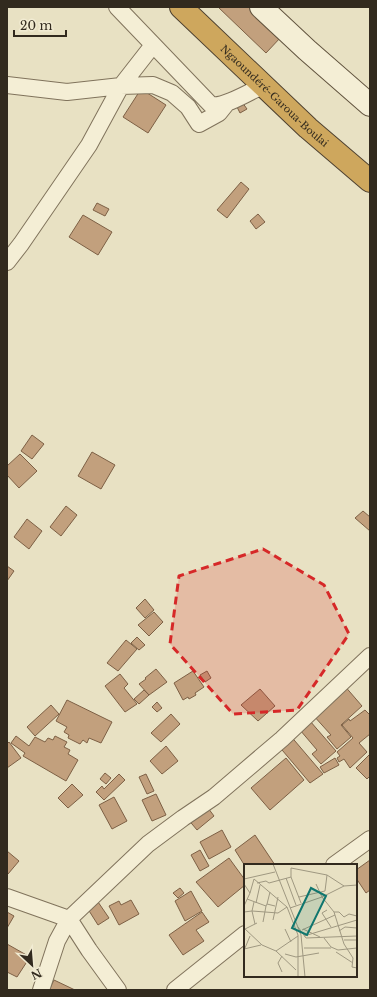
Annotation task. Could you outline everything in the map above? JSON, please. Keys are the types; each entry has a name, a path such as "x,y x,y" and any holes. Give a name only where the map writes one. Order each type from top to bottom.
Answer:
{"highway":[{"name":"Ngaoundéré-Garoua-Boulai","path":"181,7 308,128 370,181"}],"street":[{"path":"117,7 211,105 216,106 227,103 264,85"},
{"path":"261,7 306,50 370,106"},
{"path":"7,262 89,145 121,86 153,45"},
{"path":"7,85 67,92 121,86 153,85 172,93 188,107 199,124 219,113 227,103"},
{"path":"42,990 57,941 69,919 148,844 214,797 282,738 370,656"},
{"path":"335,864 370,839"},
{"path":"7,896 69,919 118,990"},
{"path":"175,990 244,935"}],"highlighted area":[{"path":"263,549 324,585 349,634 297,710 233,714 170,644 179,576"}],"building":[{"path":"218,7 253,7 281,37 266,53"},
{"path":"141,89 166,105 148,133 123,117"},
{"path":"242,102 247,109 240,113 236,105"},
{"path":"241,182 249,189 227,218 217,210"},
{"path":"97,203 109,209 105,216 93,210"},
{"path":"258,214 265,222 256,229 250,221"},
{"path":"83,215 112,232 98,255 69,237"},
{"path":"32,435 44,444 32,459 21,451"},
{"path":"92,452 115,465 101,489 78,476"},
{"path":"20,454 37,471 19,488 7,475 7,466"},
{"path":"66,506 77,515 61,536 50,527"},
{"path":"363,511 370,517 370,531 355,518"},
{"path":"27,519 42,531 29,549 14,537"},
{"path":"7,566 14,571 7,581"},
{"path":"145,599 154,610 145,618 136,608"},
{"path":"154,612 163,622 149,636 138,625"},
{"path":"137,637 145,645 139,650 131,643"},
{"path":"126,640 137,649 118,671 107,663"},
{"path":"156,669 167,682 149,695 139,684"},
{"path":"193,671 204,687 195,693 196,695 189,699 188,697 183,700 174,683"},
{"path":"207,671 211,678 205,682 200,675"},
{"path":"120,674 128,684 124,688 137,704 125,712 105,686"},
{"path":"343,684 362,706 341,725 351,737 337,749 327,737 331,735 313,715"},
{"path":"260,689 275,706 258,721 241,705"},
{"path":"144,690 149,695 139,704 134,699"},
{"path":"67,700 112,722 101,743 89,738 87,743 83,740 80,744 68,738 69,735 64,732 67,727 56,721"},
{"path":"157,702 162,708 157,712 152,707"},
{"path":"51,705 59,714 35,736 27,727"},
{"path":"365,710 370,715 370,734 359,743 367,752 350,768 344,759 339,762 337,758 340,756 337,752 353,738 342,725 349,719 350,721"},
{"path":"171,714 180,724 161,742 151,733"},
{"path":"310,721 336,751 321,764 312,754 317,750 300,730"},
{"path":"289,734 323,774 310,783 277,744"},
{"path":"16,736 29,746 35,737 45,742 48,738 53,740 55,736 67,742 64,747 70,750 68,754 78,760 66,781 23,756 25,753 11,743"},
{"path":"9,742 21,758 7,768 7,744"},
{"path":"166,746 178,761 162,774 150,761"},
{"path":"369,755 370,778 369,777 367,779 356,768"},
{"path":"286,758 304,780 270,810 251,788"},
{"path":"335,758 339,765 324,773 320,767"},
{"path":"105,773 111,778 106,784 100,779"},
{"path":"119,774 125,780 104,800 96,792 102,786 104,789"},
{"path":"146,774 154,791 147,794 139,777"},
{"path":"72,784 83,795 68,808 58,798"},
{"path":"156,794 166,815 152,821 142,800"},
{"path":"114,797 127,821 112,829 99,805"},
{"path":"205,804 214,816 197,830 187,818"},
{"path":"222,830 231,847 209,859 200,842"},
{"path":"255,835 274,864 244,864 235,850"},
{"path":"200,850 209,866 200,871 191,855"},
{"path":"7,851 19,861 8,874 7,873"},
{"path":"229,858 244,879 244,886 218,907 196,882"},
{"path":"370,860 370,890 366,893 357,880 357,869"},
{"path":"180,888 184,893 178,898 173,893"},
{"path":"191,891 202,911 185,921 175,901"},
{"path":"96,899 109,918 98,925 86,906"},
{"path":"131,900 139,914 119,925 109,906 119,901 121,905"},
{"path":"7,912 14,916 7,928"},
{"path":"202,912 209,922 196,930 204,941 183,955 169,935"},
{"path":"7,944 30,957 17,977 7,972"},
{"path":"54,980 75,990 49,990"}]}
